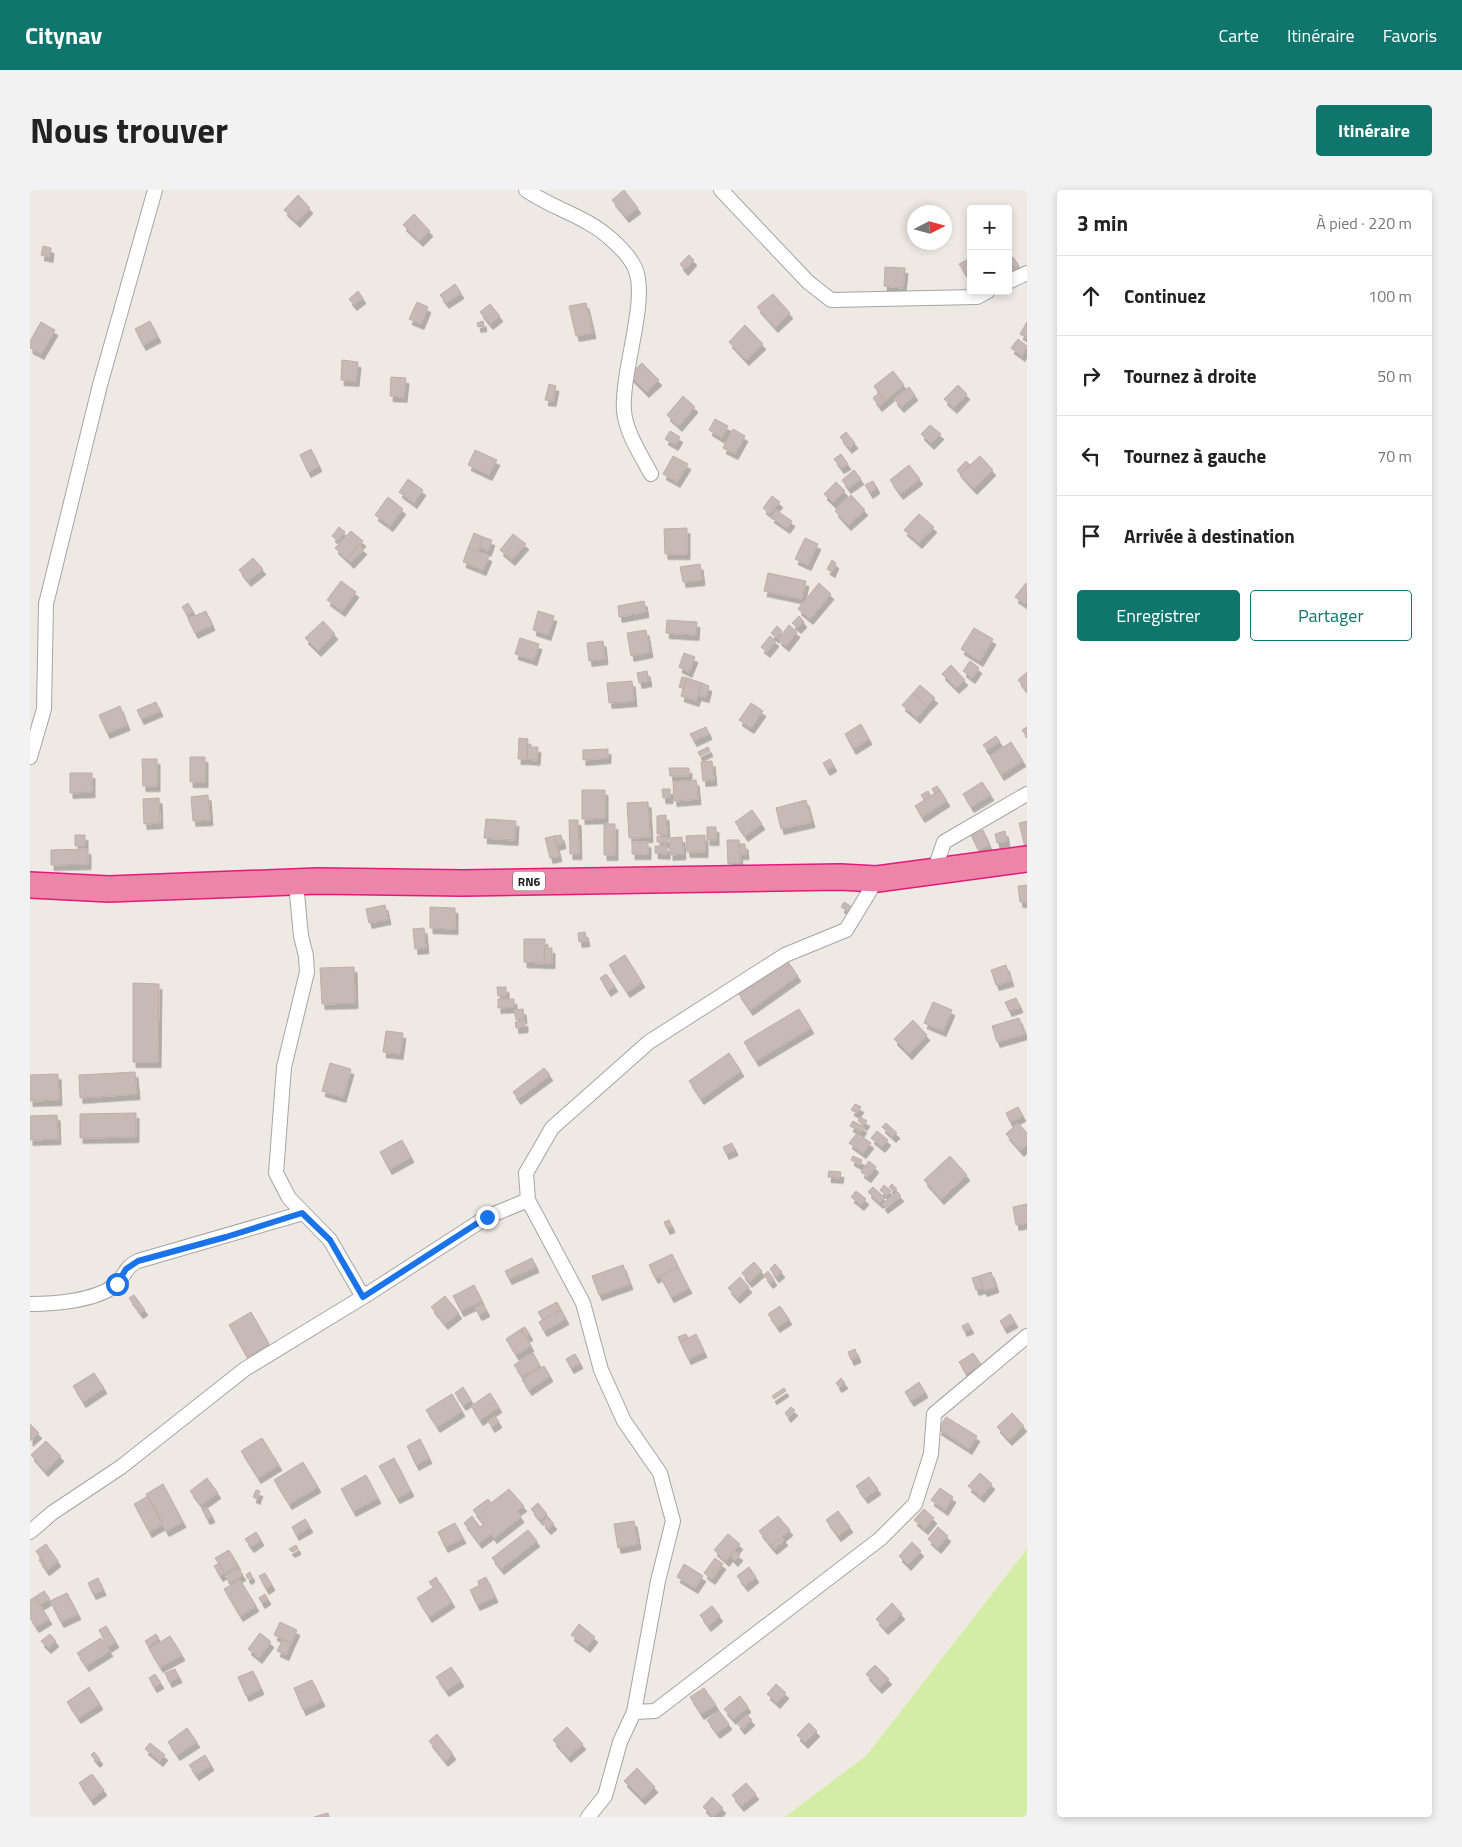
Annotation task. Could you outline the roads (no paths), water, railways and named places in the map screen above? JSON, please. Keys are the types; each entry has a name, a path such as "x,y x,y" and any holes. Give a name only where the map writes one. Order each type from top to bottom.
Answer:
{"highway":[{"name":"RN6","path":"30,885 108,889 318,881 464,883 840,876 877,879 1027,859"}],"street":[{"path":"30,757 44,709 46,604 100,385 155,190"},
{"path":"526,190 589,222 610,238 627,256 635,269 639,284 626,371 624,412 631,436 650,474"},
{"path":"721,190 808,282 831,300 976,297 980,295"},
{"path":"1012,280 1027,273"},
{"path":"934,871 944,842 1027,794"},
{"path":"588,1817 606,1796 620,1742 634,1712 658,1581 673,1521 660,1473 624,1421 601,1370 583,1303 528,1200 526,1173 552,1128 649,1042 785,955 846,930 877,879"},
{"path":"296,883 301,936 306,956 307,972 284,1067 276,1173 289,1198 330,1240 363,1297"},
{"path":"30,1532 52,1513 121,1467 245,1369 363,1297 487,1217 528,1200"},
{"path":"30,1304 60,1303 90,1296 113,1287 126,1269 138,1261 226,1237 302,1213"},
{"path":"634,1712 655,1710 880,1539 914,1504 931,1454 934,1414 1027,1336"}]}
